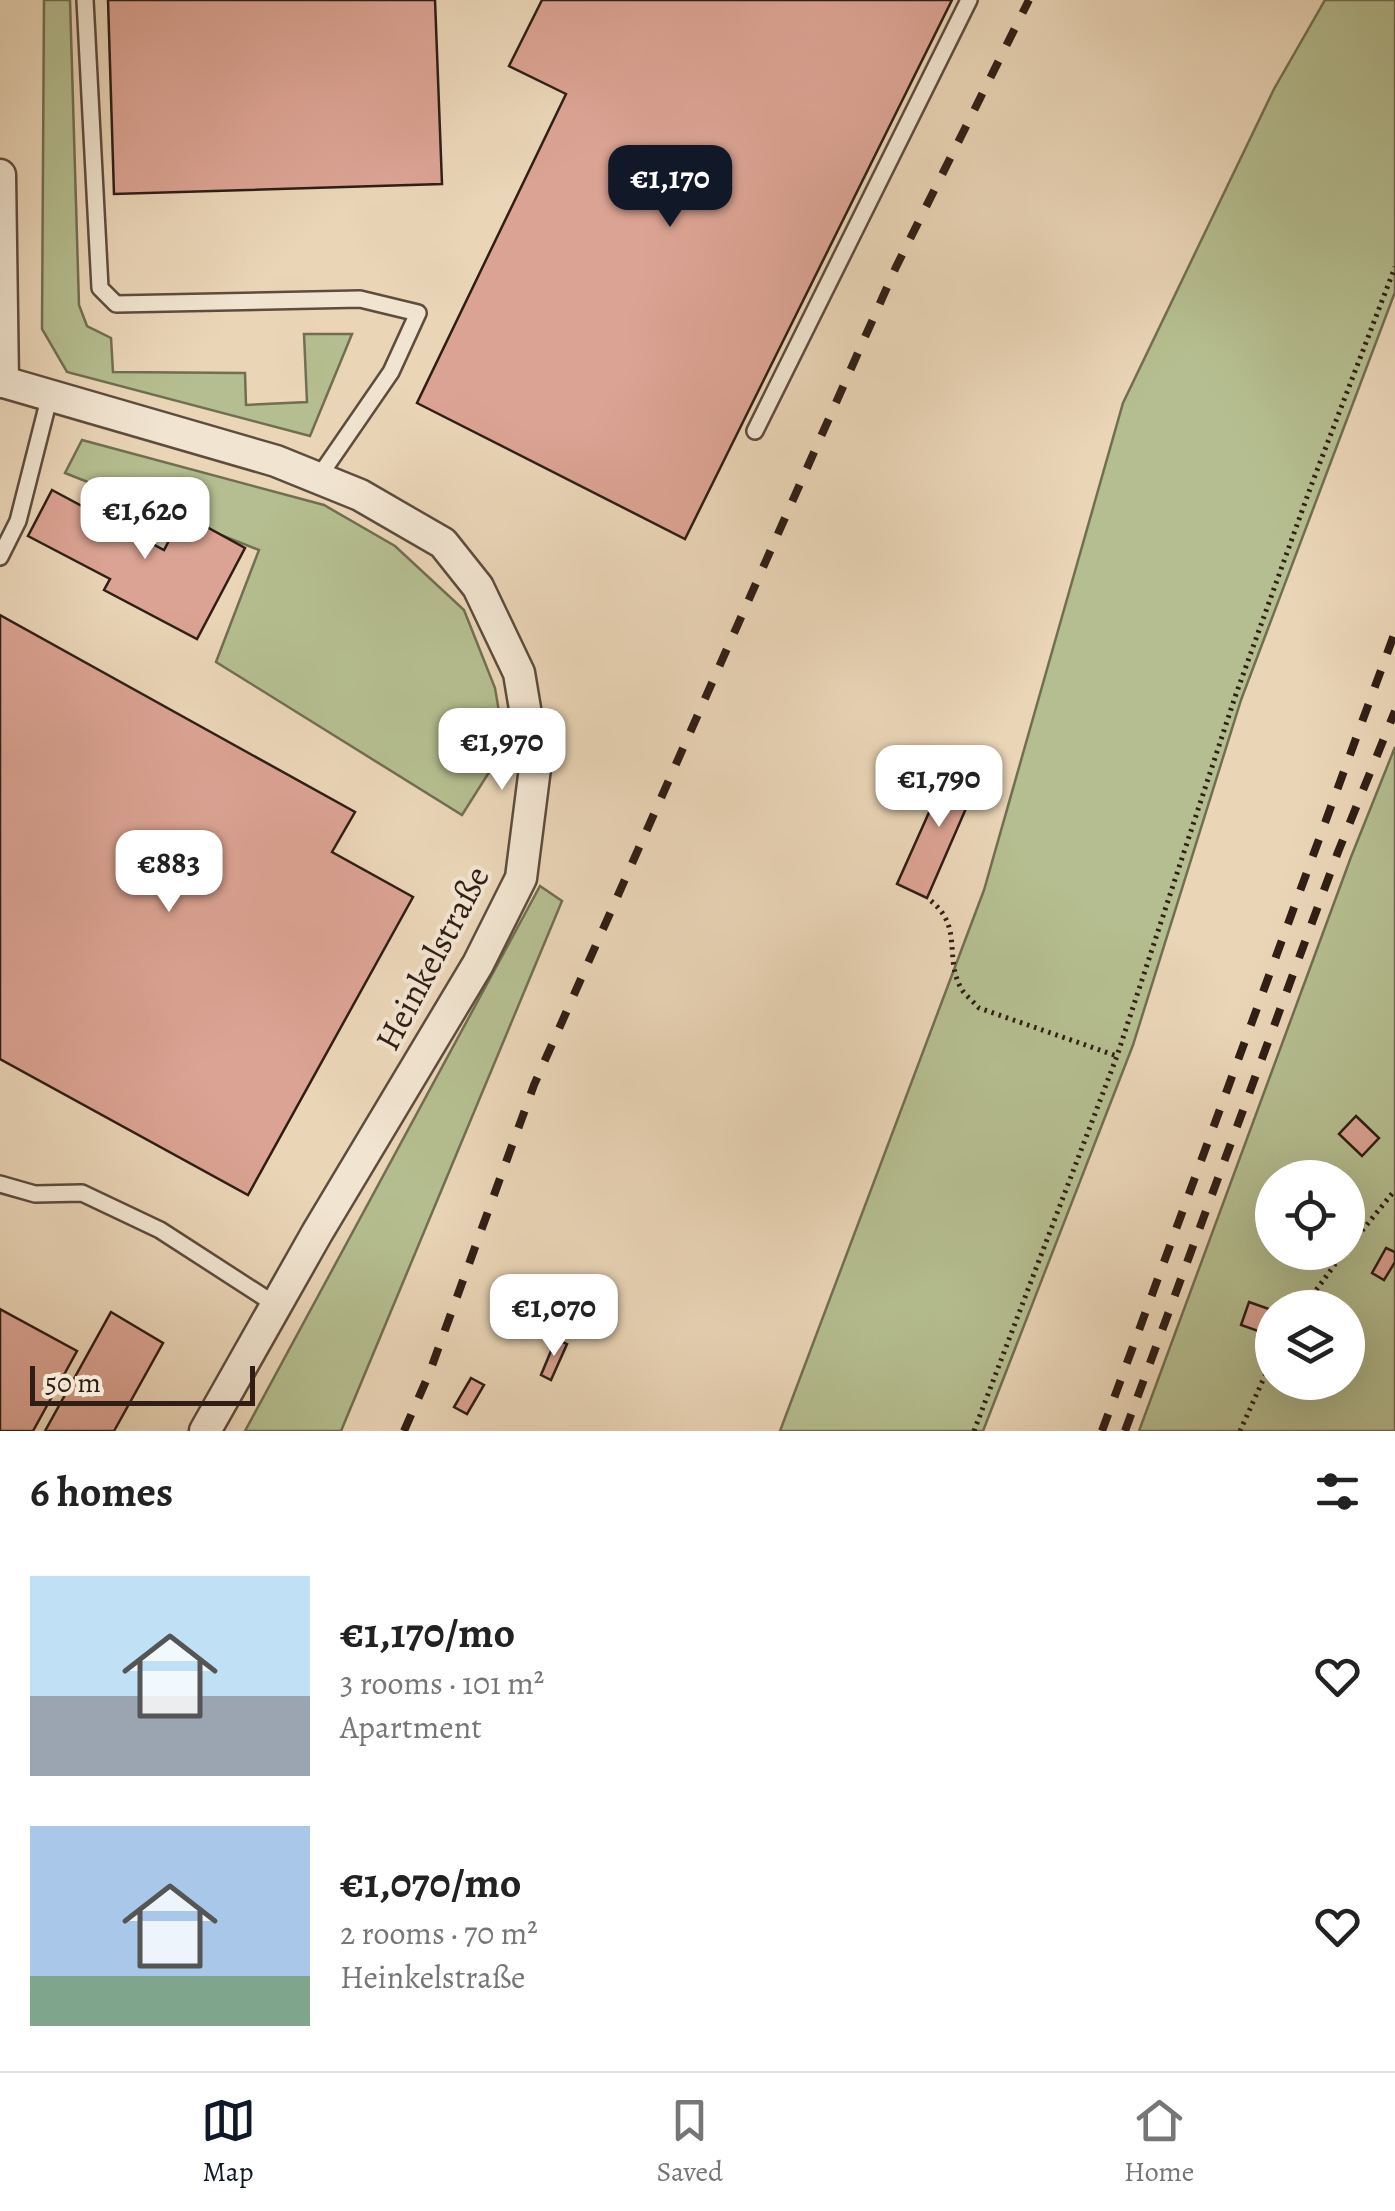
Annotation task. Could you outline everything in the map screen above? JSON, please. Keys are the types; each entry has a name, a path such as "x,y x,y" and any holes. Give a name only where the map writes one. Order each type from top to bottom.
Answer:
{"street":[{"path":"0,175 1,382"},
{"name":"Heinkelstraße","path":"1,382 276,460 360,496 443,543 478,587 519,673 536,768 520,878 478,964 205,1431"}],"lane":[{"path":"85,0 100,288 116,304 360,299 418,312 391,372 318,478"},
{"path":"755,431 969,0"},
{"path":"0,557 18,522 50,395"},
{"path":"0,1184 36,1194 82,1193 160,1230 276,1305"}],"path":[{"path":"974,1431 1117,1056 1235,697 1310,486 1395,268"},
{"path":"930,901 943,911 951,928 955,972 963,991 979,1008 1117,1056"},
{"path":"1365,1227 1395,1190"},
{"path":"1240,1431 1255,1398"}],"green space":[{"path":"44,0 70,0 79,305 87,326 111,338 113,372 245,373 246,405 307,402 304,334 352,334 310,436 67,372 42,329"},
{"path":"1325,0 1395,0 1395,292 1241,700 1133,1045 983,1431 780,1431 984,890 1123,403 1274,89"},
{"path":"82,440 324,505 395,546 464,610 495,688 505,747 462,815 216,662 259,550 65,473"},
{"path":"1395,747 1395,1431 1139,1431 1351,857"},
{"path":"540,886 562,901 341,1431 245,1431"}],"building":[{"path":"108,0 435,0 442,184 114,194"},
{"path":"542,0 952,0 685,539 417,403 566,94 509,66"},
{"path":"52,490 164,550 183,514 245,548 197,639 104,590 110,579 28,536"},
{"path":"0,615 355,812 332,852 413,897 248,1195 0,1059"},
{"path":"952,761 981,774 927,898 897,884"},
{"path":"1356,1116 1379,1138 1362,1156 1339,1134"},
{"path":"1386,1248 1395,1252 1395,1262 1384,1280 1372,1273"},
{"path":"1249,1302 1255,1304 1255,1330 1241,1325"},
{"path":"0,1309 77,1351 33,1431 0,1431"},
{"path":"111,1312 163,1343 114,1431 45,1431"},
{"path":"556,1339 567,1344 551,1380 541,1375"},
{"path":"471,1378 484,1385 467,1414 454,1407"}],"railway":[{"path":"404,1431 429,1374 534,1085 896,267 1029,0"},
{"path":"1102,1431 1395,632"},
{"path":"1125,1431 1338,852 1395,711"}]}
